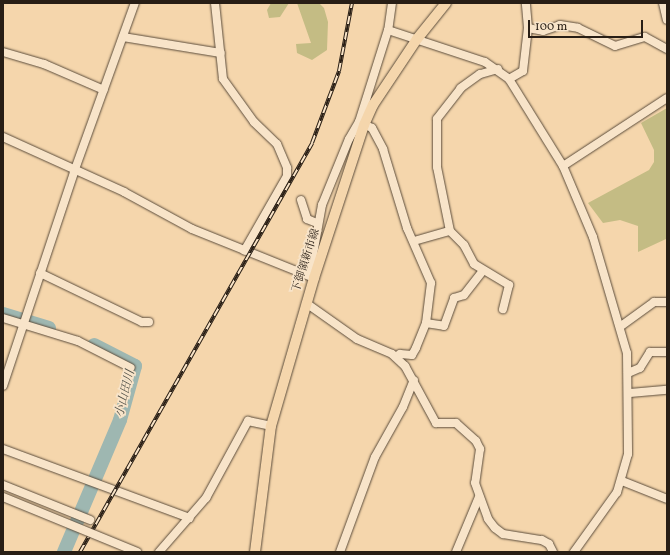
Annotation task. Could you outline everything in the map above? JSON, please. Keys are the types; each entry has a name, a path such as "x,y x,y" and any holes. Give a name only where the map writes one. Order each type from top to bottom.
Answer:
{"main road":[{"name":"下御領新市線","path":"255,552 271,426 306,304 362,123 417,39 446,3"}],"street":[{"path":"3,386 74,172 135,3"},
{"path":"215,3 223,78 254,122 277,144 287,168 287,176 244,251"},
{"path":"314,278 310,271 317,223 349,139 362,123 388,30 392,3"},
{"path":"509,79 524,71 528,28 526,3"},
{"path":"663,3 667,20"},
{"path":"528,28 543,31 560,25 578,28 615,46 645,38 667,49"},
{"path":"388,30 417,39 498,69 509,79 563,166 593,237 621,326 630,393 628,454 622,481 598,522 574,552"},
{"path":"123,37 221,53"},
{"path":"3,52 44,64 104,90"},
{"path":"498,69 480,74 461,88 437,119 437,167 450,231 483,271 509,285 503,309"},
{"path":"563,166 667,98"},
{"path":"362,123 372,128 383,149 414,241 431,283 426,323 412,355 400,354 396,357"},
{"path":"3,137 52,157 74,172 124,192 192,229 314,278"},
{"path":"301,200 307,219 317,223"},
{"path":"414,241 450,231"},
{"path":"426,323 444,326 454,298 464,295 483,271"},
{"path":"40,273 142,322 149,322"},
{"path":"621,326 654,302 667,302"},
{"path":"306,304 357,339 396,357 414,380 436,423 456,423 476,441 480,449 475,482 479,497 494,528 503,534 542,540 549,544 553,552"},
{"path":"3,318 78,341 131,368"},
{"path":"628,373 640,368 650,352 667,352"},
{"path":"340,552 375,457 403,407 414,380"},
{"path":"630,393 667,390"},
{"path":"159,552 206,498 248,422 271,426"},
{"path":"3,449 94,484 190,518"},
{"path":"622,481 667,499"},
{"path":"3,485 83,518"},
{"path":"3,497 137,552"},
{"path":"456,552 479,497"}],"shaded area":[{"path":"271,3 289,3 280,17 269,18 267,10"},
{"path":"297,3 319,3 324,8 328,22 327,50 312,60 297,53 296,44 311,43"},
{"path":"667,108 666,239 638,252 638,226 620,220 603,223 588,203 649,170 654,162 654,150 641,123"}],"waterway":[{"name":"小山田川","path":"3,314 49,328"},
{"name":"小山田川","path":"64,552 120,420 135,366 94,345"}],"railway":[{"path":"80,552 312,143 339,71 352,3"}]}
